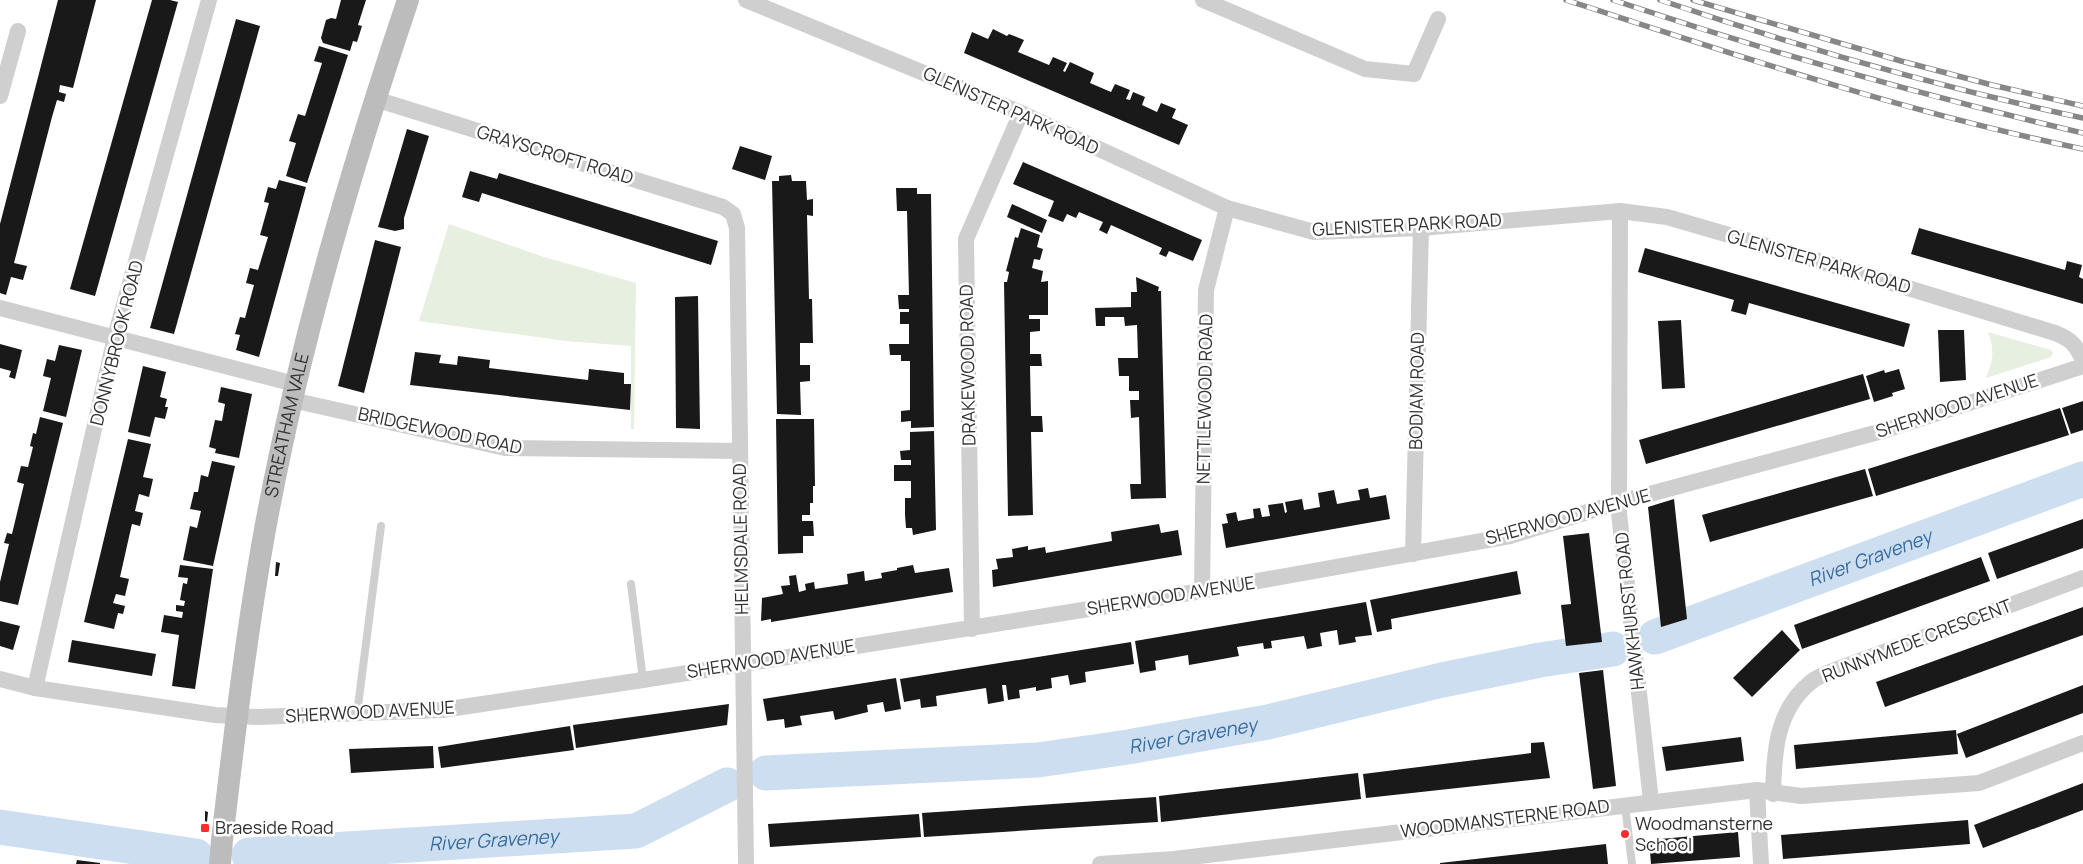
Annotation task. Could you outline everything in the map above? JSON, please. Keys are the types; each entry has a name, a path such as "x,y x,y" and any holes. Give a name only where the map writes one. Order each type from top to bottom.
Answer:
{"main road":[{"name":"STREATHAM VALE","path":"220,864 237,716 264,535 294,392 344,201 408,0"}],"street":[{"name":"DONNYBROOK ROAD","path":"35,688 116,337 209,0"},
{"name":"GLENISTER PARK ROAD","path":"746,0 1022,113 1227,208 1314,232 1421,228 1620,211 1676,220 2055,332 2075,343 2083,360"},
{"path":"1208,1 1365,69 1414,74 1438,19"},
{"path":"0,96 18,31"},
{"name":"GRAYSCROFT ROAD","path":"375,99 723,206 733,214"},
{"name":"DRAKEWOOD ROAD","path":"972,628 966,239 1022,113"},
{"name":"NETTLEWOOD ROAD","path":"1202,592 1206,290 1227,208"},
{"name":"HAWKHURST ROAD","path":"1620,211 1620,514 1651,801"},
{"name":"HELMSDALE ROAD","path":"733,214 737,228 746,864"},
{"name":"BODIAM ROAD","path":"1413,554 1421,228"},
{"name":"BRIDGEWOOD ROAD","path":"0,308 116,337 294,392 505,448 740,451"},
{"name":"SHERWOOD AVENUE","path":"237,716 357,714 442,710 1202,592 1510,536 1620,502 1886,430 2083,366"},
{"name":"RUNNYMEDE CRESCENT","path":"1774,794 1777,737 1780,728 1786,712 1798,695 1812,681 1835,670 2083,578"},
{"path":"0,679 35,688 215,715 237,716"},
{"name":"WOODMANSTERNE ROAD","path":"1100,864 1174,862 1651,801 1757,790 1774,794 1802,796 1979,783 2083,743"},
{"path":"1757,790 1761,864"}],"lane":[{"path":"357,714 381,526"},
{"path":"631,584 643,680"},
{"path":"1625,805 1632,864"}],"green space":[{"path":"449,224 544,257 636,283 634,429 631,429 631,346 566,341 419,321"},
{"path":"1988,332 2051,350 2053,353 2051,357 1986,378 1992,355 1992,344"}],"building":[{"path":"58,0 96,0 73,88 60,85 59,92 66,94 64,102 57,100 14,263 27,266 23,280 11,277 6,295 0,293 0,224"},
{"path":"152,0 178,2 95,296 70,289"},
{"path":"341,0 366,0 358,25 362,26 357,42 353,41 350,51 323,43 321,38 326,20 336,19"},
{"path":"236,19 260,26 174,334 150,328"},
{"path":"993,29 1007,36 1009,34 1024,40 1018,52 1049,65 1053,57 1067,63 1063,71 1065,72 1070,62 1094,73 1090,83 1111,92 1115,84 1130,90 1126,99 1130,100 1133,92 1145,97 1142,105 1157,112 1161,103 1176,109 1172,118 1188,125 1179,145 964,53 972,32 988,39"},
{"path":"319,46 348,55 307,183 286,176 296,143 289,141 298,114 305,116 322,63 314,61"},
{"path":"407,129 429,136 404,218 404,229 395,231 378,227"},
{"path":"740,146 772,156 765,180 732,169"},
{"path":"1023,162 1202,240 1193,261 1169,251 1166,257 1159,254 1162,248 1111,225 1107,234 1099,230 1103,222 1079,212 1076,218 1067,214 1063,222 1048,216 1054,201 1013,184"},
{"path":"470,171 497,179 499,173 718,241 711,265 482,193 479,202 462,197"},
{"path":"791,175 792,181 806,181 807,200 813,199 813,216 807,215 809,299 812,299 813,343 800,343 800,365 810,365 810,381 800,382 801,415 777,414 772,181 779,181 779,176"},
{"path":"279,180 306,187 259,357 236,350 240,335 235,334 240,317 245,318 254,285 246,283 250,268 258,270 268,237 260,235 269,203 264,202 268,187 276,189"},
{"path":"896,188 917,188 917,194 931,194 934,427 911,428 911,421 901,422 901,411 910,410 910,361 901,361 901,355 890,355 889,344 909,344 909,324 900,324 900,312 909,312 909,309 899,309 898,295 909,295 907,211 897,211"},
{"path":"1012,204 1047,220 1042,233 1007,217"},
{"path":"1021,228 1040,235 1037,247 1043,249 1040,260 1034,259 1032,268 1043,271 1041,282 1048,281 1048,315 1029,315 1029,319 1040,319 1040,331 1030,332 1030,354 1041,354 1042,366 1030,366 1031,416 1042,416 1043,432 1031,432 1033,515 1008,516 1004,282 1007,282 1009,272 1006,271 1015,237 1018,238"},
{"path":"1919,228 2065,270 2067,261 2082,265 2079,277 2083,279 2083,304 1911,254"},
{"path":"375,240 401,247 364,393 338,386"},
{"path":"1645,248 1910,324 1904,347 1749,303 1746,315 1731,311 1734,300 1638,272"},
{"path":"1136,277 1159,287 1158,291 1161,291 1166,498 1131,499 1130,484 1141,484 1139,417 1131,418 1130,400 1139,400 1139,391 1129,391 1129,376 1119,376 1118,358 1138,358 1137,325 1125,326 1124,317 1105,317 1105,326 1096,326 1095,308 1131,307 1131,292 1137,292"},
{"path":"698,296 700,429 676,428 675,297"},
{"path":"1681,320 1685,388 1662,389 1658,321"},
{"path":"1938,330 1964,330 1966,380 1940,382"},
{"path":"0,344 22,350 15,379 9,377 11,371 0,368"},
{"path":"59,345 82,350 66,417 43,411 51,378 43,376 47,359 55,361"},
{"path":"415,352 441,355 439,363 457,365 458,356 490,360 489,368 588,380 589,369 624,373 624,384 631,384 630,410 410,385"},
{"path":"143,366 166,372 160,397 167,399 165,407 168,407 165,419 155,417 150,437 128,432"},
{"path":"1899,369 1905,389 1892,393 1893,396 1874,402 1866,376 1884,370 1885,373"},
{"path":"1863,374 1870,399 1646,464 1639,440"},
{"path":"221,387 252,394 239,458 215,453 216,449 209,447 215,420 222,421 225,404 218,402"},
{"path":"2083,401 2083,430 2071,434 2062,408"},
{"path":"2060,408 2069,435 1876,496 1868,469"},
{"path":"40,417 63,423 18,605 0,601 0,582 9,544 4,543 7,533 12,534 24,484 17,482 21,466 28,467 33,447 30,446 33,433 36,434"},
{"path":"776,419 814,419 815,486 813,486 813,503 810,503 810,515 802,515 802,521 813,521 814,536 803,536 803,553 778,554"},
{"path":"934,431 936,530 913,535 912,528 906,528 905,515 905,498 911,498 911,481 894,481 894,465 911,465 911,460 901,460 900,451 910,450 910,432"},
{"path":"128,439 151,444 143,477 153,479 149,497 139,494 135,511 143,513 140,526 132,524 131,528 120,577 129,579 125,596 116,594 113,603 125,606 123,614 118,613 114,629 84,622"},
{"path":"212,461 235,466 213,566 183,560 190,526 197,528 201,511 190,509 194,492 198,492 201,475 208,477"},
{"path":"1865,469 1873,496 1710,542 1702,515"},
{"path":"1368,488 1370,498 1386,495 1390,519 1226,548 1222,524 1228,523 1226,514 1236,512 1238,521 1254,518 1253,509 1260,508 1262,517 1270,516 1268,505 1283,503 1285,513 1287,512 1285,502 1302,499 1304,510 1320,507 1318,493 1334,490 1337,504 1360,500 1358,490"},
{"path":"1674,499 1687,619 1661,627 1648,507"},
{"path":"2083,519 2083,548 1997,579 1988,553"},
{"path":"1159,524 1161,533 1178,530 1182,555 993,587 992,570 998,569 996,559 1013,557 1012,549 1028,546 1028,550 1045,547 1046,553 1112,541 1111,532"},
{"path":"1589,533 1602,642 1566,646 1561,605 1571,604 1563,536"},
{"path":"1981,557 1990,581 1802,649 1794,625"},
{"path":"276,562 280,563 278,576 275,576"},
{"path":"180,565 213,569 195,689 172,686 179,635 161,632 164,615 182,618 183,612 176,611 176,605 184,606 185,601 180,600 183,583 187,584 188,578 178,577"},
{"path":"913,565 915,573 949,568 953,592 771,622 771,619 761,621 762,598 783,594 781,586 790,585 789,576 796,575 799,592 806,590 805,584 814,582 815,589 848,584 847,574 864,571 865,581 882,578 881,573"},
{"path":"1517,571 1521,594 1391,619 1392,629 1377,632 1370,600"},
{"path":"1366,602 1372,635 1355,637 1356,642 1339,645 1337,630 1320,633 1322,646 1307,649 1304,636 1271,641 1272,648 1264,649 1263,643 1237,647 1239,656 1189,665 1188,655 1155,661 1156,670 1140,673 1135,641"},
{"path":"2083,607 2083,635 1885,707 1876,682"},
{"path":"0,621 20,626 13,650 0,646"},
{"path":"1782,630 1800,650 1752,697 1733,678"},
{"path":"72,640 156,654 152,676 68,662"},
{"path":"1131,642 1134,664 1085,672 1086,682 1070,685 1068,675 1051,678 1052,688 1036,691 1036,687 1019,690 1020,698 1008,700 1006,685 1002,685 1004,701 988,704 986,688 936,696 937,706 921,708 920,699 904,702 900,679"},
{"path":"1603,670 1616,786 1593,789 1579,673"},
{"path":"896,678 901,709 885,712 883,702 867,705 868,712 835,720 833,711 800,716 802,725 785,728 784,719 767,721 763,699"},
{"path":"2083,685 2083,713 1966,758 1957,734"},
{"path":"729,704 727,725 576,748 573,725"},
{"path":"570,726 574,750 441,768 438,747"},
{"path":"1956,730 1958,754 1796,769 1794,745"},
{"path":"1741,737 1744,761 1666,771 1662,747"},
{"path":"1544,742 1550,778 1366,798 1363,774 1531,753 1531,743"},
{"path":"433,746 434,768 351,773 349,749"},
{"path":"1358,773 1361,799 1161,822 1159,796"},
{"path":"2083,783 2083,810 1983,848 1974,825"},
{"path":"1156,797 1158,822 924,837 922,813"},
{"path":"205,811 208,812 207,822 205,821"},
{"path":"919,814 921,837 770,847 768,824"},
{"path":"1968,820 1970,844 1783,859 1781,835"},
{"path":"1738,832 1740,857 1651,864 1649,840"},
{"path":"1606,844 1608,864 1440,864 1440,863"},
{"path":"77,860 100,863 100,864 76,864"}],"waterway":[{"name":"River Graveney","path":"1655,637 2083,479"},
{"name":"River Graveney","path":"766,773 1038,760 1128,747 1268,722 1442,680 1540,660 1613,649"},
{"name":"River Graveney","path":"249,855 636,831 727,785"},
{"name":"River Graveney","path":"0,827 196,856"}],"railway":[{"path":"1566,0 1758,62 1887,101 2017,135 2083,149"},
{"path":"1613,0 1729,38 1846,72 1964,104 2083,133"},
{"path":"1660,0 1764,34 1870,65 1976,93 2083,118"},
{"path":"1693,0 1901,61 2083,106"}],"place":[{"name":"Braeside Road","path":"205,828"},
{"name":"Woodmansterne School","path":"1625,834"}]}
